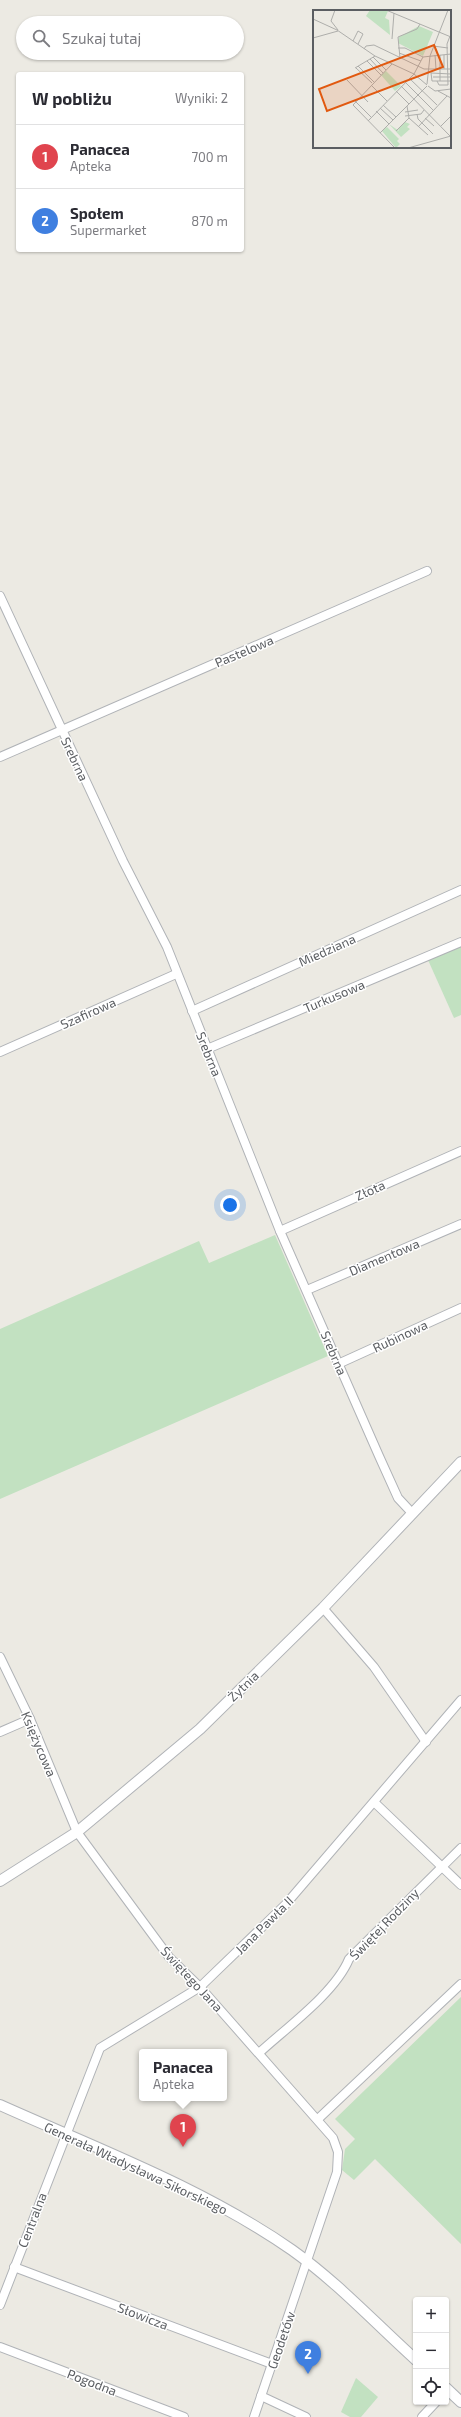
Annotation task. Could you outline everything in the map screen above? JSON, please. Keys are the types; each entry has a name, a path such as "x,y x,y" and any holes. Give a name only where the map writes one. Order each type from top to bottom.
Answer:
{"street":[{"name":"Pastelowa","path":"0,757 427,571"},
{"name":"Srebrna","path":"0,596 123,861 167,947 176,974 280,1231 398,1498 412,1513"},
{"name":"Miedziana","path":"192,1011 461,890"},
{"name":"Turkusowa","path":"207,1049 461,942"},
{"name":"Szafirowa","path":"0,1052 176,974"},
{"name":"Złota","path":"280,1231 461,1151"},
{"name":"Diamentowa","path":"307,1290 461,1224"},
{"name":"Rubinowa","path":"338,1364 461,1308"},
{"name":"Żytnia","path":"0,1881 77,1832 200,1729 323,1608 461,1462"},
{"path":"323,1608 374,1667 426,1742"},
{"name":"Księżycowa","path":"0,1657 30,1719 77,1832"},
{"name":"Jana Pawła II","path":"65,2134 100,2048 200,1987 286,1904 461,1700"},
{"path":"0,1732 30,1719"},
{"path":"374,1802 461,1885"},
{"name":"Świętego Jana","path":"77,1832 169,1957 200,1987 318,2119"},
{"name":"Świętej Rodziny","path":"259,2053 331,1988 345,1968 349,1959 441,1866 461,1848"},
{"path":"318,2119 461,1984"},
{"name":"Generała Władysława Sikorskiego","path":"0,2105 202,2197 277,2240 308,2262 341,2289 413,2357"},
{"name":"Geodetów","path":"254,2417 308,2262 339,2162 337,2145 318,2119"},
{"name":"Centralna","path":"0,2305 65,2134"},
{"name":"Słowicza","path":"14,2267 272,2364"},
{"name":"Pogodna","path":"0,2347 184,2417"},
{"path":"449,2392 461,2402"},
{"path":"261,2396 306,2417"},
{"path":"422,2417 433,2405"}],"green space":[{"path":"461,945 461,1015 454,1018 428,960"},
{"path":"275,1235 328,1356 0,1499 0,1329 199,1241 209,1263"},
{"path":"461,1997 461,2244 375,2159 354,2180 342,2170 345,2149 355,2139 335,2119"},
{"path":"356,2378 378,2397 361,2417 350,2417 341,2412"}],"place":[{"name":"Panacea","path":"183,2147"},
{"name":"Społem","path":"308,2374"}]}
